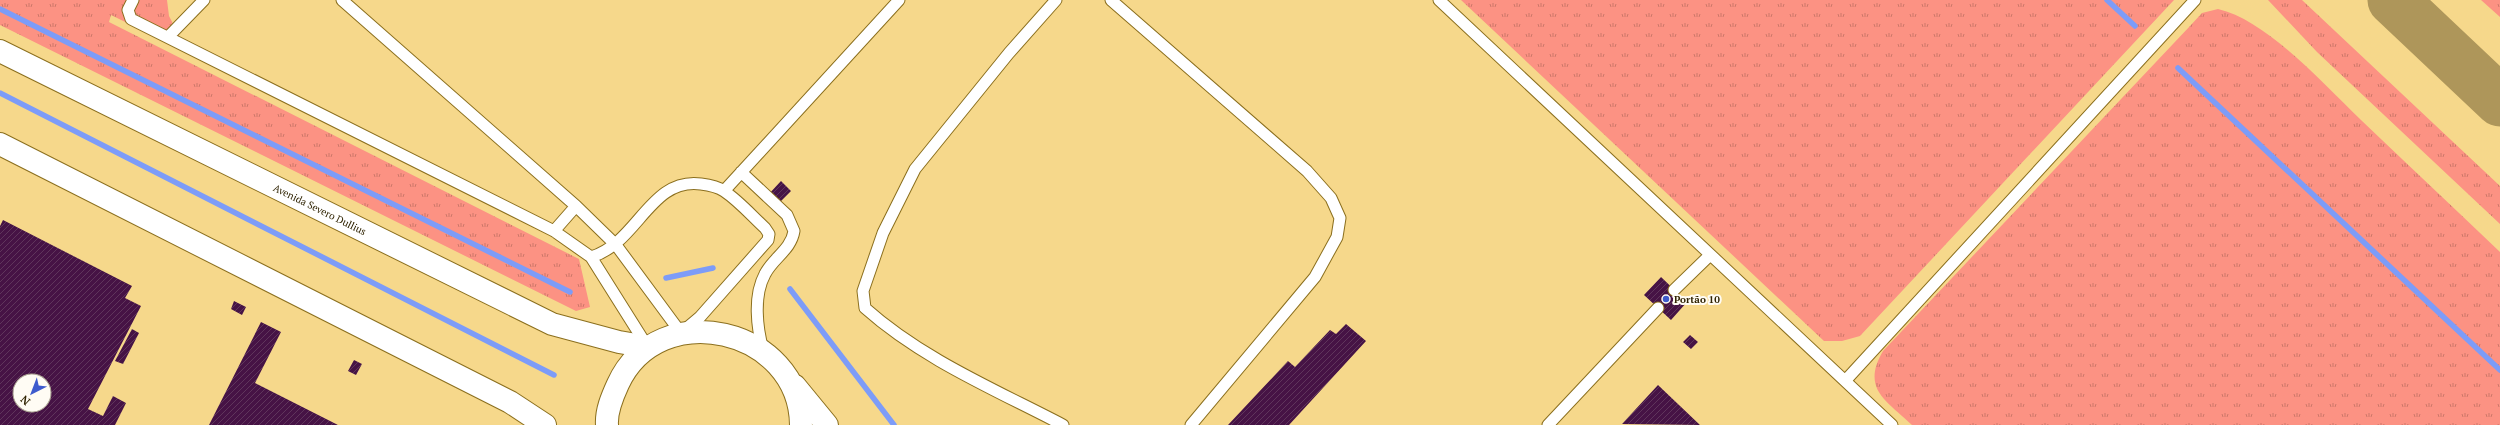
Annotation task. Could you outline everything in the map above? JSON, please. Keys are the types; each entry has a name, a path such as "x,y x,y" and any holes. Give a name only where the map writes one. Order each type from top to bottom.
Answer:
{"main road":[{"name":"Avenida Severo Dullius","path":"0,51 552,324 619,342 648,347"},
{"path":"0,144 510,402 545,425"},
{"path":"607,425 611,398 621,377 648,347 682,333 709,331 737,336 764,351 827,425"},
{"path":"784,373 796,397 801,425"}],"lane":[{"path":"133,0 128,10 131,19 554,231 591,257 648,347"},
{"path":"168,38 204,0"},
{"path":"342,0 576,206 616,244 682,333 700,317 768,240 769,234 765,228 724,191 698,184 685,185 664,192 616,244 606,252 591,257"},
{"path":"724,191 899,0"},
{"path":"1056,0 1009,53 915,169 883,233 863,291 865,308 881,322 921,350 1063,425"},
{"path":"1110,0 1307,171 1331,198 1340,218 1337,237 1315,277 1191,425"},
{"path":"1439,0 1892,425"},
{"path":"1845,381 2195,0"},
{"path":"741,172 788,215 794,231 789,244 765,274 760,290 758,324 764,351"},
{"path":"554,231 576,206"},
{"path":"1674,290 1710,255"},
{"path":"1548,425 1658,308"}],"green space":[{"path":"0,0 167,0 169,16 188,53 111,15 109,22 579,259 590,307 576,311 0,25"},
{"path":"1461,0 2174,0 1860,336 1842,341 1824,341"},
{"path":"2268,0 2302,0 2500,186 2500,224 2317,52"},
{"path":"2481,0 2500,0 2500,17"},
{"path":"2218,9 2237,15 2256,26 2294,56 2500,252 2500,425 1912,425 1886,401 1876,385 1875,375 1877,364 1883,351 2202,13"}],"building":[{"path":"781,181 791,191 778,204 768,195"},
{"path":"3,220 132,286 125,298 141,306 88,409 103,416 113,396 126,403 115,425 0,425 0,226"},
{"name":"Portão 10","path":"1661,277 1687,302 1671,320 1644,295"},
{"path":"234,301 246,307 242,315 231,309"},
{"path":"261,322 281,332 255,383 338,425 209,425"},
{"path":"1346,324 1366,341 1289,425 1228,425 1288,361 1295,367 1330,330 1336,334"},
{"path":"132,329 139,333 123,364 115,361"},
{"path":"1690,335 1698,342 1691,349 1683,342"},
{"path":"354,360 362,364 356,375 348,371"},
{"path":"1658,385 1700,425 1622,424"}],"waterway":[{"path":"2107,0 2135,26"},
{"path":"0,9 570,292"},
{"path":"2178,68 2500,370"},
{"path":"0,93 554,375"},
{"path":"666,278 713,268"},
{"path":"790,289 894,425"}],"taxiway":[{"path":"2393,0 2500,101"}],"place":[{"name":"Portão 10","path":"1666,299"}]}
